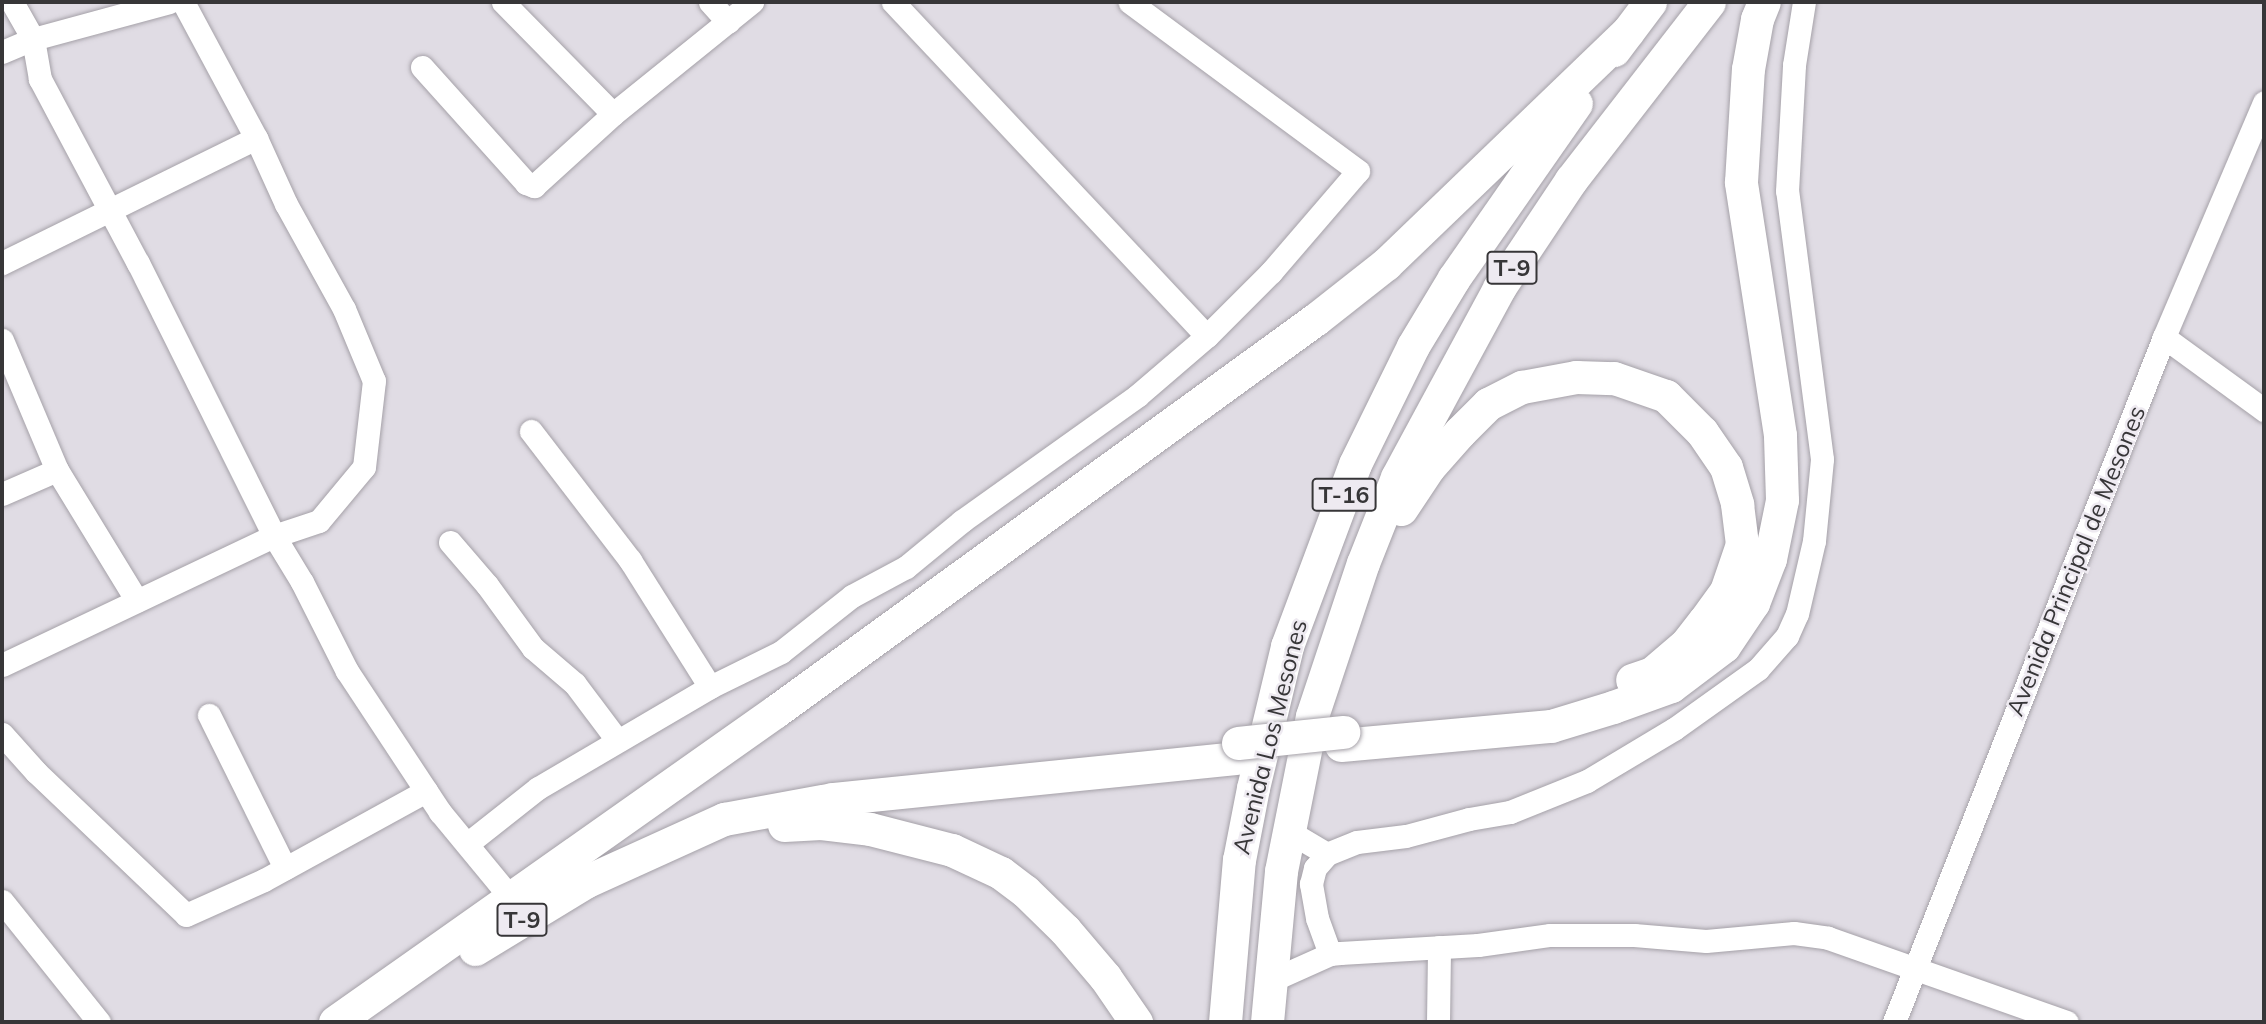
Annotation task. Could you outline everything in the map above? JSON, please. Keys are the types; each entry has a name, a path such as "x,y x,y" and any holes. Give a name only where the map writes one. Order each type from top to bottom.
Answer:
{"highway":[{"name":"Avenida Los Mesones","path":"1225,1022 1239,860 1255,775 1287,646 1355,464 1413,346 1454,278 1650,2"},
{"name":"Avenida Los Mesones","path":"1267,1022 1281,871 1312,716 1363,563 1396,477 1499,288 1571,180 1709,2"},
{"path":"1342,739 1551,726 1613,707 1671,686 1724,646 1753,603 1770,559 1782,500 1780,435 1741,182 1748,69 1757,19 1764,2"},
{"path":"511,898 787,703 1316,319 1386,264 1627,32"},
{"path":"681,836 724,819 833,799 1342,739 1534,709 1652,673 1686,644 1727,591 1742,544 1737,504 1727,467 1702,432 1666,396 1614,378 1576,377 1522,387 1488,404 1429,467 1363,563"},
{"path":"511,898 688,814 740,798 814,785 1237,751"},
{"path":"681,836 758,825 821,823 870,829 952,850 1002,873 1047,911 1105,977 1136,1022"},
{"name":"T-9","path":"374,1022 504,930 585,882 681,836"},
{"name":"T-9","path":"335,1022 511,898"}],"street":[{"path":"12,2 33,39 40,79 111,212 274,536 302,582 347,671 426,791 511,898"},
{"path":"2,52 33,39 169,2"},
{"path":"2,665 274,536 319,521 364,467 374,381 344,309 286,204 256,138 183,2"},
{"path":"503,2 612,114"},
{"path":"710,2 728,22"},
{"path":"422,67 526,183 534,186 612,114 752,2"},
{"path":"892,2 1207,337"},
{"path":"467,844 538,788 710,687 781,652 852,596 906,567 962,521 1137,396 1207,337 1271,272 1358,171 1130,2"},
{"path":"1330,954 1317,918 1311,884 1315,868 1327,854 1357,842 1406,836 1469,819 1510,812 1587,781 1674,729 1758,668 1787,636 1797,614 1814,541 1822,459 1787,191 1794,65 1804,2"},
{"name":"Avenida Principal de Mesones","path":"1894,1022 2165,337 2259,125 2264,102"},
{"path":"2,263 111,212 256,138"},
{"path":"2165,337 2264,410"},
{"path":"2,340 57,470 137,601"},
{"path":"531,431 631,560 710,687"},
{"path":"2,494 57,470"},
{"path":"450,542 487,585 533,648 575,684 617,740"},
{"path":"209,715 285,868"},
{"path":"2,734 36,772 186,915 285,868 426,791"},
{"path":"1288,831 1327,854"},
{"path":"2,901 99,1022"},
{"path":"1270,981 1330,954 1439,947 1550,935 1634,935 1706,941 1794,933 1828,938 2067,1022"},
{"path":"1438,1022 1439,947"}]}
